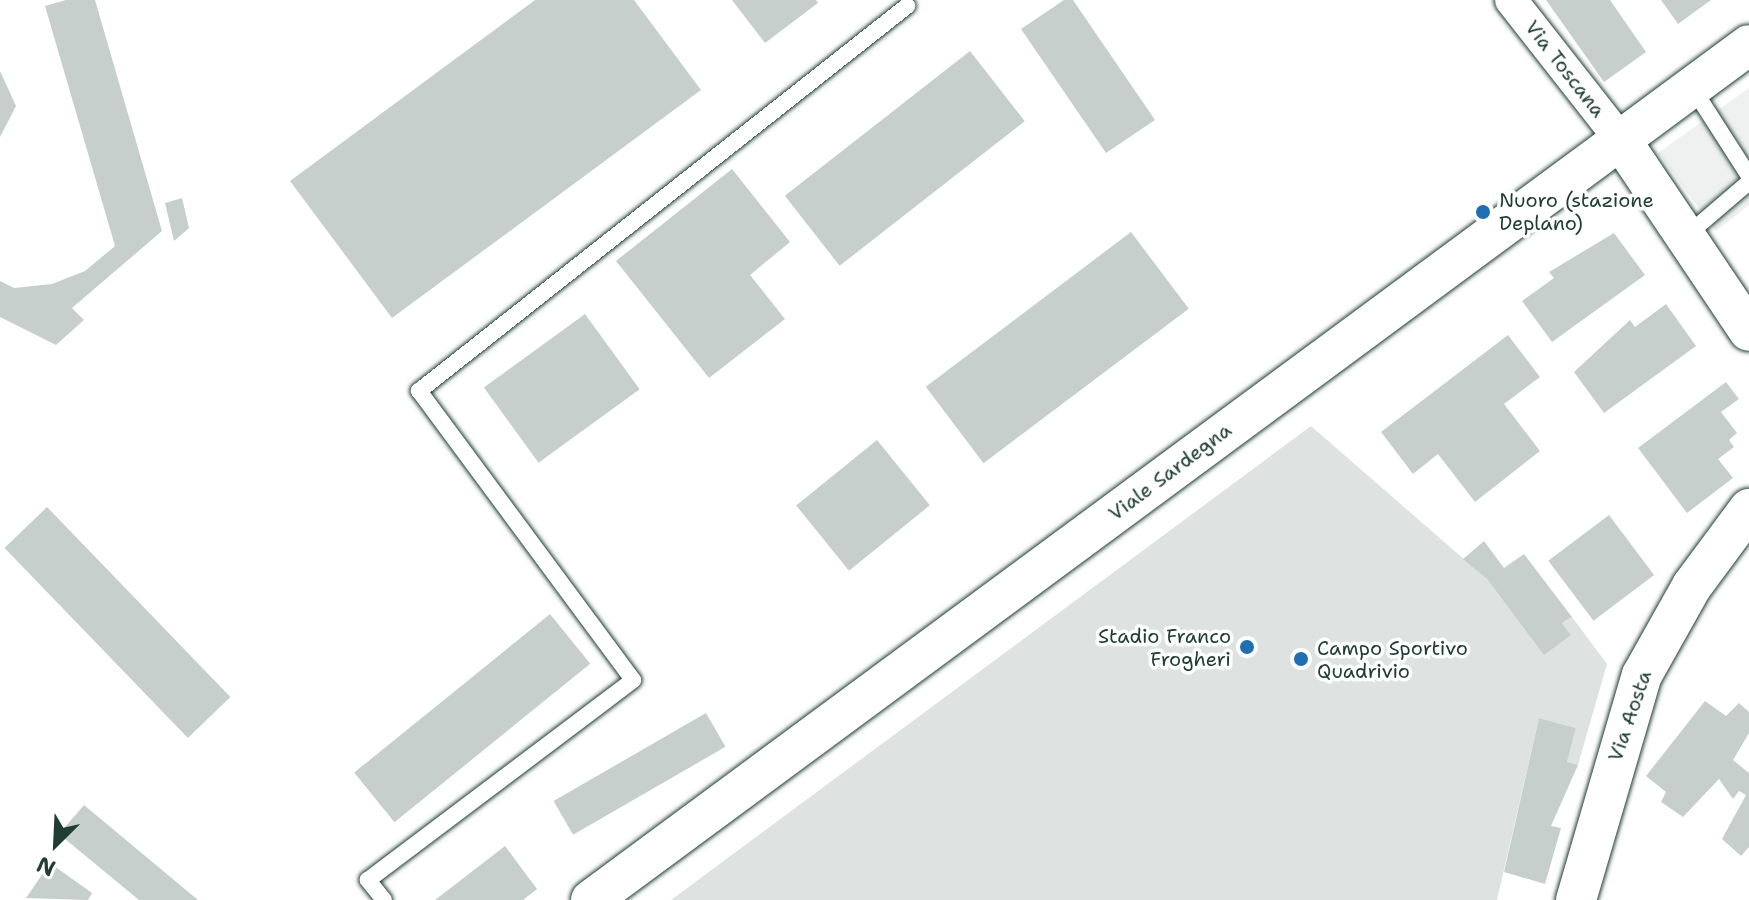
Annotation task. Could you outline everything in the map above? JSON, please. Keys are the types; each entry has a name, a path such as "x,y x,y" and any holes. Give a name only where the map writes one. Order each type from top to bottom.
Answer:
{"street":[{"name":"Via Toscana","path":"1511,0 1620,139"},
{"name":"Viale Sardegna","path":"591,900 1749,45"},
{"path":"1620,139 1749,331"},
{"name":"Via Aosta","path":"1576,900 1642,675 1692,586 1749,509"}],"lane":[{"path":"384,900 368,880 633,680 419,391 907,6"},
{"path":"1692,87 1749,176"},
{"path":"1685,237 1749,182"}],"shaded area":[{"path":"1749,88 1749,205 1716,231 1658,153"},
{"name":"Stadio Franco Frogheri","path":"1311,426 1488,580 1570,635 1562,623 1572,617 1607,664 1578,765 1567,762 1576,728 1539,718 1497,900 671,900"}],"building":[{"path":"66,0 95,0 162,231 72,308 84,320 56,345 0,317 0,281 14,288 52,284 85,271 115,246 45,6"},
{"path":"535,0 634,0 701,90 392,318 290,181"},
{"path":"732,0 816,0 818,3 765,43"},
{"path":"1064,0 1073,0 1155,120 1106,153 1021,29"},
{"path":"1546,0 1610,0 1646,52 1604,82"},
{"path":"1661,0 1711,0 1678,24"},
{"path":"970,51 1025,121 840,266 785,196"},
{"path":"0,71 16,106 0,137"},
{"path":"732,169 790,242 750,275 785,319 709,378 616,261"},
{"path":"182,198 189,228 174,241 165,203"},
{"path":"1131,232 1189,309 984,463 926,387"},
{"path":"1614,233 1645,275 1552,342 1522,301 1554,278 1549,272"},
{"path":"1666,304 1696,346 1604,413 1574,372 1630,320 1635,327"},
{"path":"585,314 640,389 539,463 484,387"},
{"path":"1508,335 1540,377 1504,404 1540,451 1475,502 1438,454 1413,474 1381,432"},
{"path":"1726,382 1739,399 1721,412 1737,433 1729,440 1734,447 1718,459 1733,478 1687,513 1638,448"},
{"path":"877,440 930,505 849,571 796,505"},
{"path":"47,507 230,697 188,738 5,548"},
{"path":"1609,515 1654,575 1593,621 1548,561"},
{"path":"1484,541 1504,568 1524,554 1572,617 1562,623 1571,635 1544,655 1488,580 1463,559"},
{"path":"550,614 590,664 394,822 354,773"},
{"path":"1705,701 1726,716 1739,703 1749,712 1749,733 1733,760 1749,773 1749,847 1741,856 1722,839 1746,795 1739,791 1733,799 1719,779 1683,817 1661,802 1666,792 1646,776"},
{"path":"706,713 726,747 573,835 554,801"},
{"path":"1539,718 1576,728 1567,762 1578,765 1551,826 1561,828 1545,884 1504,872"},
{"path":"84,805 198,900 139,900 59,834"},
{"path":"505,846 537,889 523,900 435,900"},
{"path":"50,863 92,893 88,900 26,898"}],"place":[{"name":"Nuoro (stazione Deplano)","path":"1483,212"},
{"name":"Stadio Franco Frogheri","path":"1247,647"},
{"name":"Campo Sportivo Quadrivio","path":"1301,659"}]}
